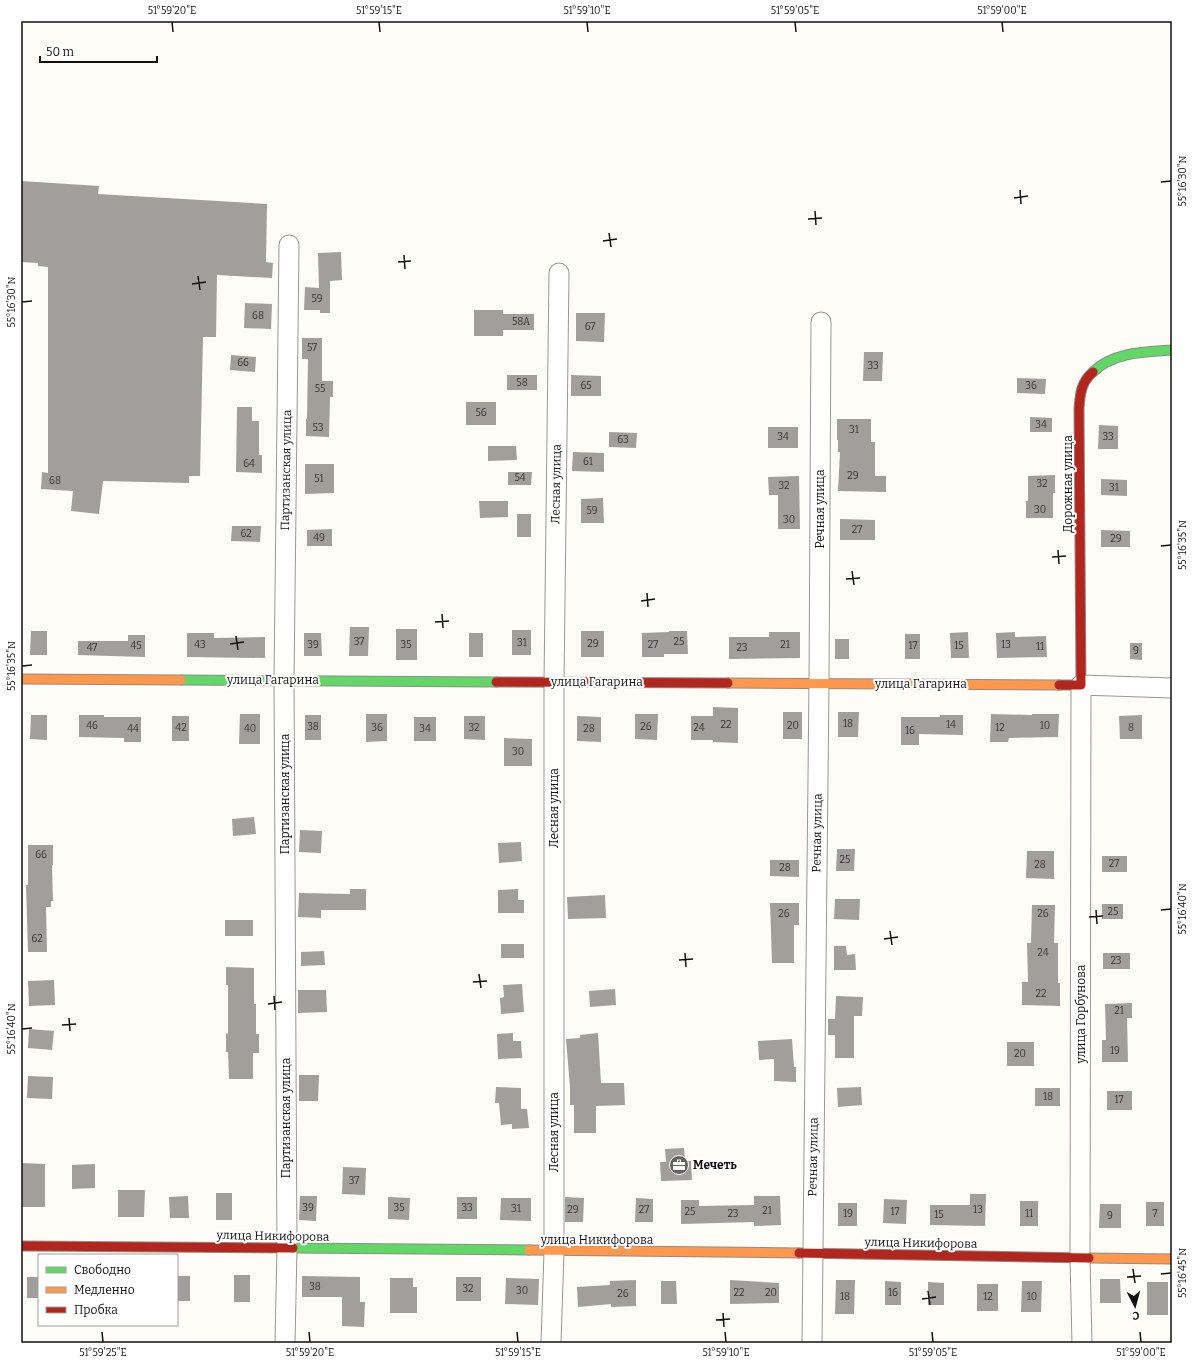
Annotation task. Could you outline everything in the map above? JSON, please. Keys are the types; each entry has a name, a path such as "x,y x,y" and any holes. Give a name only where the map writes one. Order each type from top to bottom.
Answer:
{"main road":[{"name":"Дорожная улица","path":"1081,684 1079,409 1081,389 1088,377 1107,360 1129,354 1172,350"},
{"name":"улица Гагарина","path":"21,679 1081,684"},
{"name":"улица Никифорова","path":"21,1246 1172,1259"}],"street":[{"name":"Партизанская улица","path":"286,1343 287,1248 284,680 289,245"},
{"name":"Лесная улица","path":"551,1343 554,1252 554,682 559,273"},
{"name":"Речная улица","path":"812,1343 821,322"},
{"name":"улица Гагарина","path":"1081,684 1172,688"},
{"name":"улица Горбунова","path":"1081,684 1080,1258 1082,1343"}],"building":[{"path":"21,181 99,186 98,194 267,204 266,262 273,263 272,278 217,275 216,337 203,337 200,476 189,476 189,483 103,481 99,514 71,511 73,491 41,489 42,472 48,473 48,267 38,266 38,263 21,262"},
{"path":"341,252 342,280 330,281 330,313 320,313 320,310 304,310 305,287 319,288 318,253"},
{"path":"245,303 272,304 271,329 244,328"},
{"path":"474,310 503,310 503,314 534,314 534,330 503,330 503,336 474,336"},
{"path":"576,313 605,313 604,342 576,341"},
{"path":"302,338 322,338 322,381 333,381 333,397 330,397 329,437 306,436 308,359 302,359"},
{"path":"864,352 883,352 882,381 863,381"},
{"path":"231,355 256,357 255,372 230,370"},
{"path":"507,375 537,375 537,390 507,390"},
{"path":"571,375 601,376 601,396 571,396"},
{"path":"1017,378 1046,379 1045,394 1017,393"},
{"path":"466,402 496,402 496,425 466,425"},
{"path":"237,407 252,407 252,421 259,421 259,455 262,455 262,473 236,472"},
{"path":"1030,417 1052,418 1052,432 1030,432"},
{"path":"837,419 871,419 871,442 875,442 875,476 886,476 886,492 838,491 840,452 838,452"},
{"path":"1099,425 1118,426 1118,449 1098,449"},
{"path":"768,427 798,427 798,448 768,448"},
{"path":"609,432 637,433 636,448 609,447"},
{"path":"488,446 516,446 517,460 488,461"},
{"path":"573,452 604,453 604,472 572,471"},
{"path":"305,464 334,464 334,493 305,494"},
{"path":"508,472 532,472 531,485 508,485"},
{"path":"1055,475 1053,518 1026,518 1028,476"},
{"path":"799,476 800,529 778,529 778,495 769,495 768,477"},
{"path":"1101,479 1127,480 1127,496 1101,495"},
{"path":"603,498 604,523 581,523 581,499"},
{"path":"479,501 508,501 508,517 480,518"},
{"path":"517,514 531,514 531,537 517,537"},
{"path":"840,519 875,520 875,540 840,540"},
{"path":"232,526 261,526 260,542 231,541"},
{"path":"332,529 332,546 307,546 307,530"},
{"path":"1101,530 1130,531 1130,547 1101,547"},
{"path":"350,627 369,627 368,656 349,656"},
{"path":"396,629 417,629 417,660 396,660"},
{"path":"512,630 531,630 531,655 512,655"},
{"path":"31,631 47,631 47,655 30,655"},
{"path":"581,631 604,631 604,657 581,657"},
{"path":"687,631 688,654 664,654 664,657 642,657 642,633"},
{"path":"769,632 800,632 800,658 729,659 729,637 769,637"},
{"path":"968,632 969,658 951,658 950,633"},
{"path":"1015,632 1015,637 1046,636 1047,657 997,658 996,633"},
{"path":"187,633 214,633 214,638 265,637 265,658 187,657"},
{"path":"304,633 321,633 322,656 304,656"},
{"path":"469,633 483,633 483,657 469,657"},
{"path":"905,634 920,634 920,659 905,659"},
{"path":"128,635 145,635 145,657 78,655 78,641 128,641"},
{"path":"835,639 849,639 849,659 835,659"},
{"path":"1130,643 1142,643 1142,660 1130,659"},
{"path":"713,707 738,708 738,743 713,742 713,740 691,740 691,716 713,716"},
{"path":"783,712 802,712 802,739 783,739"},
{"path":"838,712 859,712 858,737 838,737"},
{"path":"240,714 260,714 260,744 239,744"},
{"path":"366,714 387,714 387,741 366,742"},
{"path":"635,714 658,714 657,740 635,739"},
{"path":"991,714 1059,714 1058,737 1009,738 1008,742 990,742"},
{"path":"31,715 47,715 47,740 30,739"},
{"path":"79,715 141,717 141,742 124,742 124,738 79,737"},
{"path":"305,715 321,715 321,740 305,740"},
{"path":"940,715 963,715 963,735 919,734 919,745 901,745 901,717 940,717"},
{"path":"1142,715 1142,739 1120,739 1119,716"},
{"path":"172,716 189,716 189,741 172,741"},
{"path":"464,716 485,716 485,740 464,739"},
{"path":"577,716 601,717 601,742 577,741"},
{"path":"414,717 436,717 436,741 414,741"},
{"path":"504,738 532,739 532,766 504,766"},
{"path":"254,817 256,834 233,836 232,819"},
{"path":"300,830 322,831 321,853 299,852"},
{"path":"521,842 522,861 499,863 498,843"},
{"path":"28,845 53,845 53,901 51,901 51,907 46,907 47,952 28,952 26,885 28,885"},
{"path":"837,849 855,849 854,871 836,871"},
{"path":"1027,851 1054,851 1054,879 1026,878"},
{"path":"1102,856 1127,856 1127,872 1102,872"},
{"path":"770,860 799,860 799,877 770,876"},
{"path":"350,889 366,889 366,910 321,910 321,918 298,917 299,893 350,894"},
{"path":"518,889 518,900 524,900 524,913 498,913 498,890"},
{"path":"605,895 606,918 568,919 567,897"},
{"path":"835,899 860,899 859,920 834,919"},
{"path":"770,903 799,903 799,925 794,925 794,963 772,963"},
{"path":"1102,904 1123,904 1123,919 1102,919"},
{"path":"1032,905 1055,905 1054,943 1058,943 1058,983 1060,983 1060,1006 1022,1005 1022,982 1028,982 1027,943 1031,943"},
{"path":"225,920 253,920 253,936 225,936"},
{"path":"501,944 524,944 524,958 501,958"},
{"path":"834,946 846,946 847,955 855,954 856,970 834,970"},
{"path":"324,951 325,965 301,966 301,952"},
{"path":"1103,953 1130,953 1130,969 1103,969"},
{"path":"226,967 254,968 254,1004 256,1004 256,1034 259,1034 259,1053 253,1053 253,1079 229,1079 228,1052 226,1052 226,1033 228,1034 228,985 226,985"},
{"path":"54,980 55,1005 29,1006 28,981"},
{"path":"522,984 524,1012 501,1014 500,998 504,997 503,985"},
{"path":"615,989 616,1005 590,1007 589,991"},
{"path":"298,990 326,990 327,1012 298,1013"},
{"path":"836,996 863,997 862,1016 854,1016 854,1058 835,1058 835,1035 828,1035 828,1019 835,1019"},
{"path":"1132,1003 1132,1018 1127,1018 1128,1062 1102,1062 1102,1040 1106,1040 1105,1004"},
{"path":"29,1029 54,1031 52,1050 28,1048"},
{"path":"513,1033 513,1041 521,1041 522,1058 498,1059 497,1034"},
{"path":"598,1033 601,1083 624,1083 625,1105 596,1106 596,1133 574,1133 574,1105 570,1105 566,1039 580,1038 580,1035"},
{"path":"792,1039 794,1067 796,1067 796,1082 774,1081 774,1059 759,1060 758,1041"},
{"path":"1007,1042 1034,1042 1034,1066 1007,1066"},
{"path":"299,1075 319,1075 318,1101 299,1101"},
{"path":"28,1076 53,1077 52,1099 27,1098"},
{"path":"496,1087 521,1088 521,1109 527,1109 529,1128 512,1129 512,1124 501,1125 499,1103 495,1103"},
{"path":"861,1087 862,1105 838,1107 837,1088"},
{"path":"1035,1088 1060,1088 1060,1106 1035,1106"},
{"path":"1107,1091 1132,1091 1132,1110 1107,1110"},
{"path":"684,1148 685,1161 691,1161 692,1180 661,1181 660,1162 666,1162 665,1149"},
{"path":"21,1163 45,1164 45,1207 21,1207"},
{"path":"95,1164 95,1188 72,1189 72,1165"},
{"path":"343,1167 366,1168 365,1195 342,1194"},
{"path":"118,1190 145,1190 144,1217 118,1217"},
{"path":"216,1193 232,1193 232,1220 216,1220"},
{"path":"970,1194 986,1194 985,1226 930,1225 930,1205 970,1205"},
{"path":"188,1196 189,1218 170,1218 169,1197"},
{"path":"300,1196 317,1196 316,1221 299,1220"},
{"path":"754,1196 780,1196 781,1225 754,1226 754,1222 681,1224 681,1200 699,1200 699,1206 754,1205"},
{"path":"388,1197 410,1198 409,1220 388,1219"},
{"path":"457,1197 477,1197 477,1219 457,1219"},
{"path":"565,1197 584,1198 583,1222 565,1222"},
{"path":"501,1198 531,1198 531,1221 500,1220"},
{"path":"636,1198 653,1199 653,1222 635,1222"},
{"path":"884,1199 907,1200 906,1224 883,1223"},
{"path":"1020,1201 1038,1201 1038,1226 1020,1226"},
{"path":"1146,1202 1164,1202 1164,1226 1146,1226"},
{"path":"838,1203 857,1203 857,1226 838,1226"},
{"path":"1100,1204 1121,1204 1121,1228 1099,1228"},
{"path":"234,1275 250,1275 250,1302 234,1302"},
{"path":"178,1276 190,1276 190,1301 178,1301"},
{"path":"302,1276 360,1277 360,1302 365,1302 364,1327 342,1326 342,1297 302,1297"},
{"path":"27,1277 38,1277 38,1298 27,1298"},
{"path":"456,1277 481,1277 481,1301 456,1301"},
{"path":"390,1278 413,1278 413,1287 417,1287 417,1313 390,1313"},
{"path":"506,1278 539,1279 538,1305 505,1304"},
{"path":"1100,1279 1120,1279 1121,1303 1100,1303"},
{"path":"636,1280 636,1306 611,1307 611,1304 578,1307 577,1287 610,1285 610,1281"},
{"path":"730,1280 779,1283 779,1303 730,1304"},
{"path":"836,1280 855,1280 854,1314 835,1314"},
{"path":"661,1281 676,1281 677,1304 661,1304"},
{"path":"885,1281 901,1282 901,1305 885,1305"},
{"path":"1022,1281 1042,1281 1041,1312 1021,1312"},
{"path":"928,1282 944,1283 944,1305 928,1305"},
{"path":"1147,1282 1168,1282 1168,1315 1147,1315"},
{"path":"977,1284 998,1284 998,1311 977,1311"}],"traffic: fast":[{"path":"1093,372 1110,360 1130,354 1172,350"},
{"path":"181,680 496,682"},
{"path":"293,1248 529,1250"}],"traffic: slow":[{"path":"21,679 181,680"},
{"path":"728,683 1059,685"},
{"path":"529,1250 799,1253"},
{"path":"1089,1258 1172,1259"}],"traffic: jam":[{"path":"1059,685 1081,685 1079,409 1084,384 1093,372"},
{"path":"496,682 728,683"},
{"path":"21,1246 293,1248"},
{"path":"799,1253 1089,1258"}],"place":[{"name":"Мечеть","path":"679,1165"}]}
